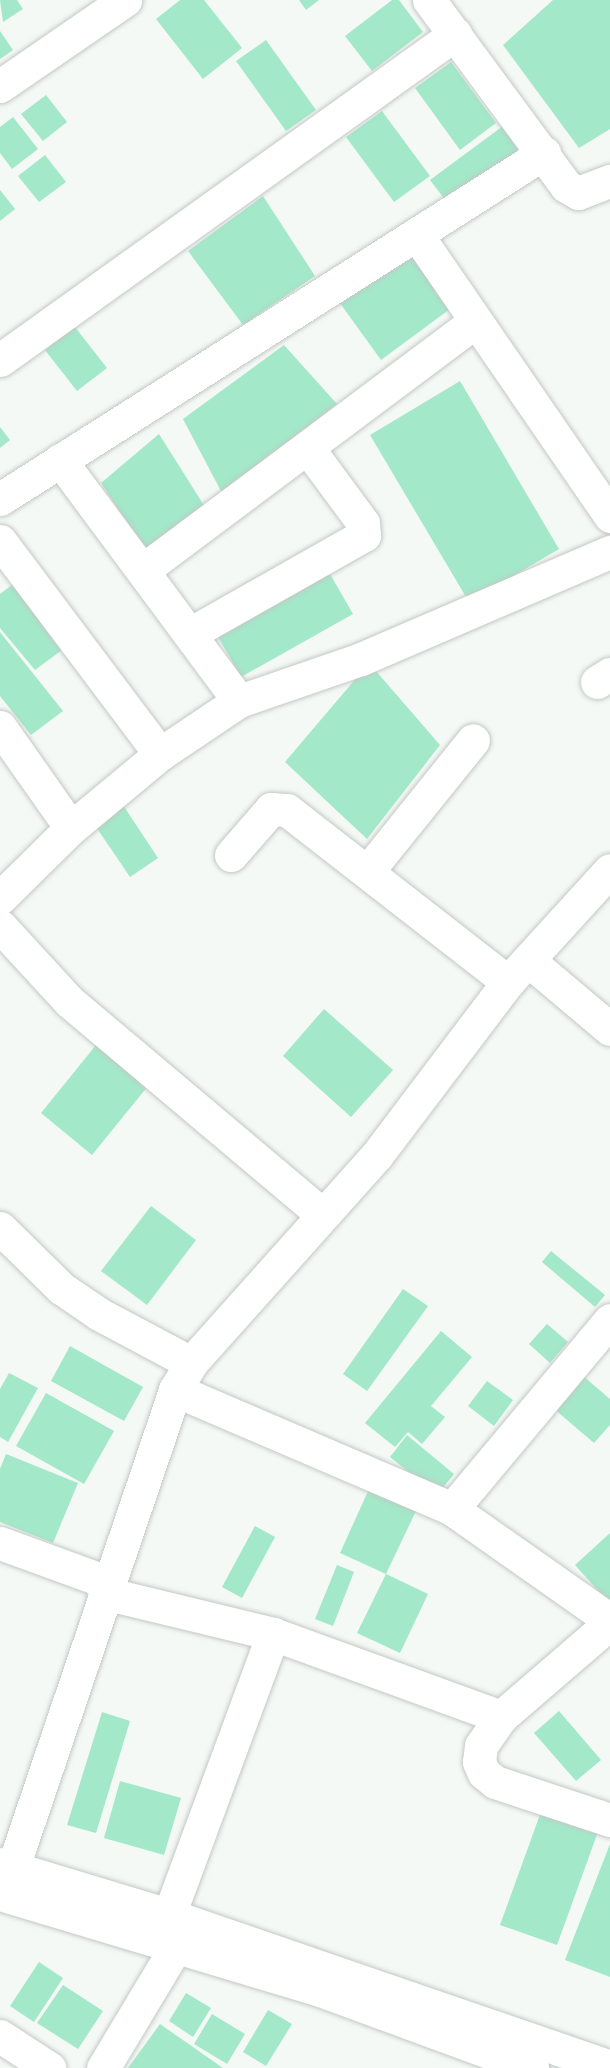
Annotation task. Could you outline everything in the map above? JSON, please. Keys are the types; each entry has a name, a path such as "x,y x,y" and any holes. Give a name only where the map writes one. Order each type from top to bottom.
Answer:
{"street":[{"path":"0,86 125,0"},
{"path":"429,0 544,153 566,186 578,193 610,181"},
{"path":"0,360 455,34"},
{"path":"0,499 544,153"},
{"path":"417,235 474,322 610,516"},
{"path":"143,570 474,322"},
{"path":"190,633 364,535 363,524 307,447"},
{"path":"60,460 239,701"},
{"path":"0,541 160,754"},
{"path":"322,1214 70,1002 1,902 71,828 160,754 239,701 361,659 610,552"},
{"path":"0,727 71,828"},
{"path":"367,872 473,740"},
{"path":"231,855 265,814 277,807 287,810 367,872 610,1029"},
{"path":"610,870 518,971 377,1155 322,1214 183,1376 4,1875 610,2067"},
{"path":"0,1228 61,1288 183,1376 452,1509 610,1622 501,1717 481,1746 478,1762 484,1773 495,1782 610,1820"},
{"path":"452,1509 610,1320"},
{"path":"0,1543 106,1588 273,1634 501,1717"},
{"path":"103,2068 173,1930 273,1634"},
{"path":"173,1930 320,1990 532,2068"},
{"path":"0,2036 49,2068"}],"building":[{"path":"0,0 17,0 23,9 3,22"},
{"path":"180,0 204,0 242,48 203,79 156,19"},
{"path":"299,0 319,0 306,10"},
{"path":"392,0 399,0 423,32 372,71 345,36"},
{"path":"553,0 610,0 610,129 579,148 503,45"},
{"path":"0,31 13,50 0,59"},
{"path":"266,40 316,110 286,131 236,61"},
{"path":"451,62 496,123 460,150 415,88"},
{"path":"46,95 67,122 43,141 21,114"},
{"path":"382,111 430,176 394,202 346,137"},
{"path":"13,117 38,149 12,169 0,153 0,127"},
{"path":"503,126 524,155 452,209 430,180"},
{"path":"45,155 66,182 39,202 18,176"},
{"path":"0,190 15,209 0,221"},
{"path":"263,196 315,276 243,325 188,251"},
{"path":"406,248 450,309 381,360 337,299"},
{"path":"75,327 107,368 77,391 45,350"},
{"path":"284,345 337,404 222,493 183,419"},
{"path":"460,381 559,549 469,602 370,435"},
{"path":"0,427 10,440 0,448"},
{"path":"159,434 205,507 147,554 101,483"},
{"path":"330,574 353,614 241,677 218,637"},
{"path":"13,584 62,650 35,670 0,628 0,594"},
{"path":"0,632 63,711 31,735 0,696"},
{"path":"369,663 440,745 367,839 285,762"},
{"path":"121,802 158,858 130,877 92,821"},
{"path":"324,1009 393,1070 351,1117 283,1056"},
{"path":"96,1045 148,1086 92,1155 41,1113"},
{"path":"151,1206 196,1240 147,1305 101,1271"},
{"path":"551,1251 605,1295 595,1307 542,1262"},
{"path":"403,1289 428,1306 367,1391 343,1374"},
{"path":"547,1324 568,1342 550,1363 529,1344"},
{"path":"441,1331 472,1357 431,1406 445,1417 422,1444 408,1432 395,1447 365,1423"},
{"path":"70,1346 143,1387 124,1421 51,1381"},
{"path":"9,1373 38,1388 8,1442 0,1437 0,1389"},
{"path":"582,1375 610,1399 610,1425 594,1443 553,1408"},
{"path":"487,1381 513,1400 494,1426 468,1406"},
{"path":"46,1393 114,1431 84,1484 16,1446"},
{"path":"407,1435 454,1474 437,1495 390,1457"},
{"path":"6,1454 78,1483 53,1543 0,1522 0,1469"},
{"path":"369,1489 416,1511 386,1574 340,1553"},
{"path":"255,1526 275,1537 242,1598 222,1587"},
{"path":"610,1533 610,1604 575,1565"},
{"path":"337,1565 354,1572 333,1626 315,1619"},
{"path":"386,1574 428,1594 400,1653 357,1633"},
{"path":"559,1711 601,1760 576,1781 534,1733"},
{"path":"102,1712 130,1721 96,1833 67,1825"},
{"path":"120,1781 181,1798 164,1855 104,1838"},
{"path":"542,1809 599,1829 557,1945 500,1925"},
{"path":"610,1844 610,1977 565,1960"},
{"path":"39,1962 63,1978 34,2022 10,2006"},
{"path":"63,1985 103,2011 78,2049 37,2023"},
{"path":"186,1993 211,2008 193,2037 169,2021"},
{"path":"268,2010 292,2024 266,2066 243,2052"},
{"path":"212,2014 245,2034 227,2064 194,2044"},
{"path":"160,2024 223,2068 128,2068"}]}
